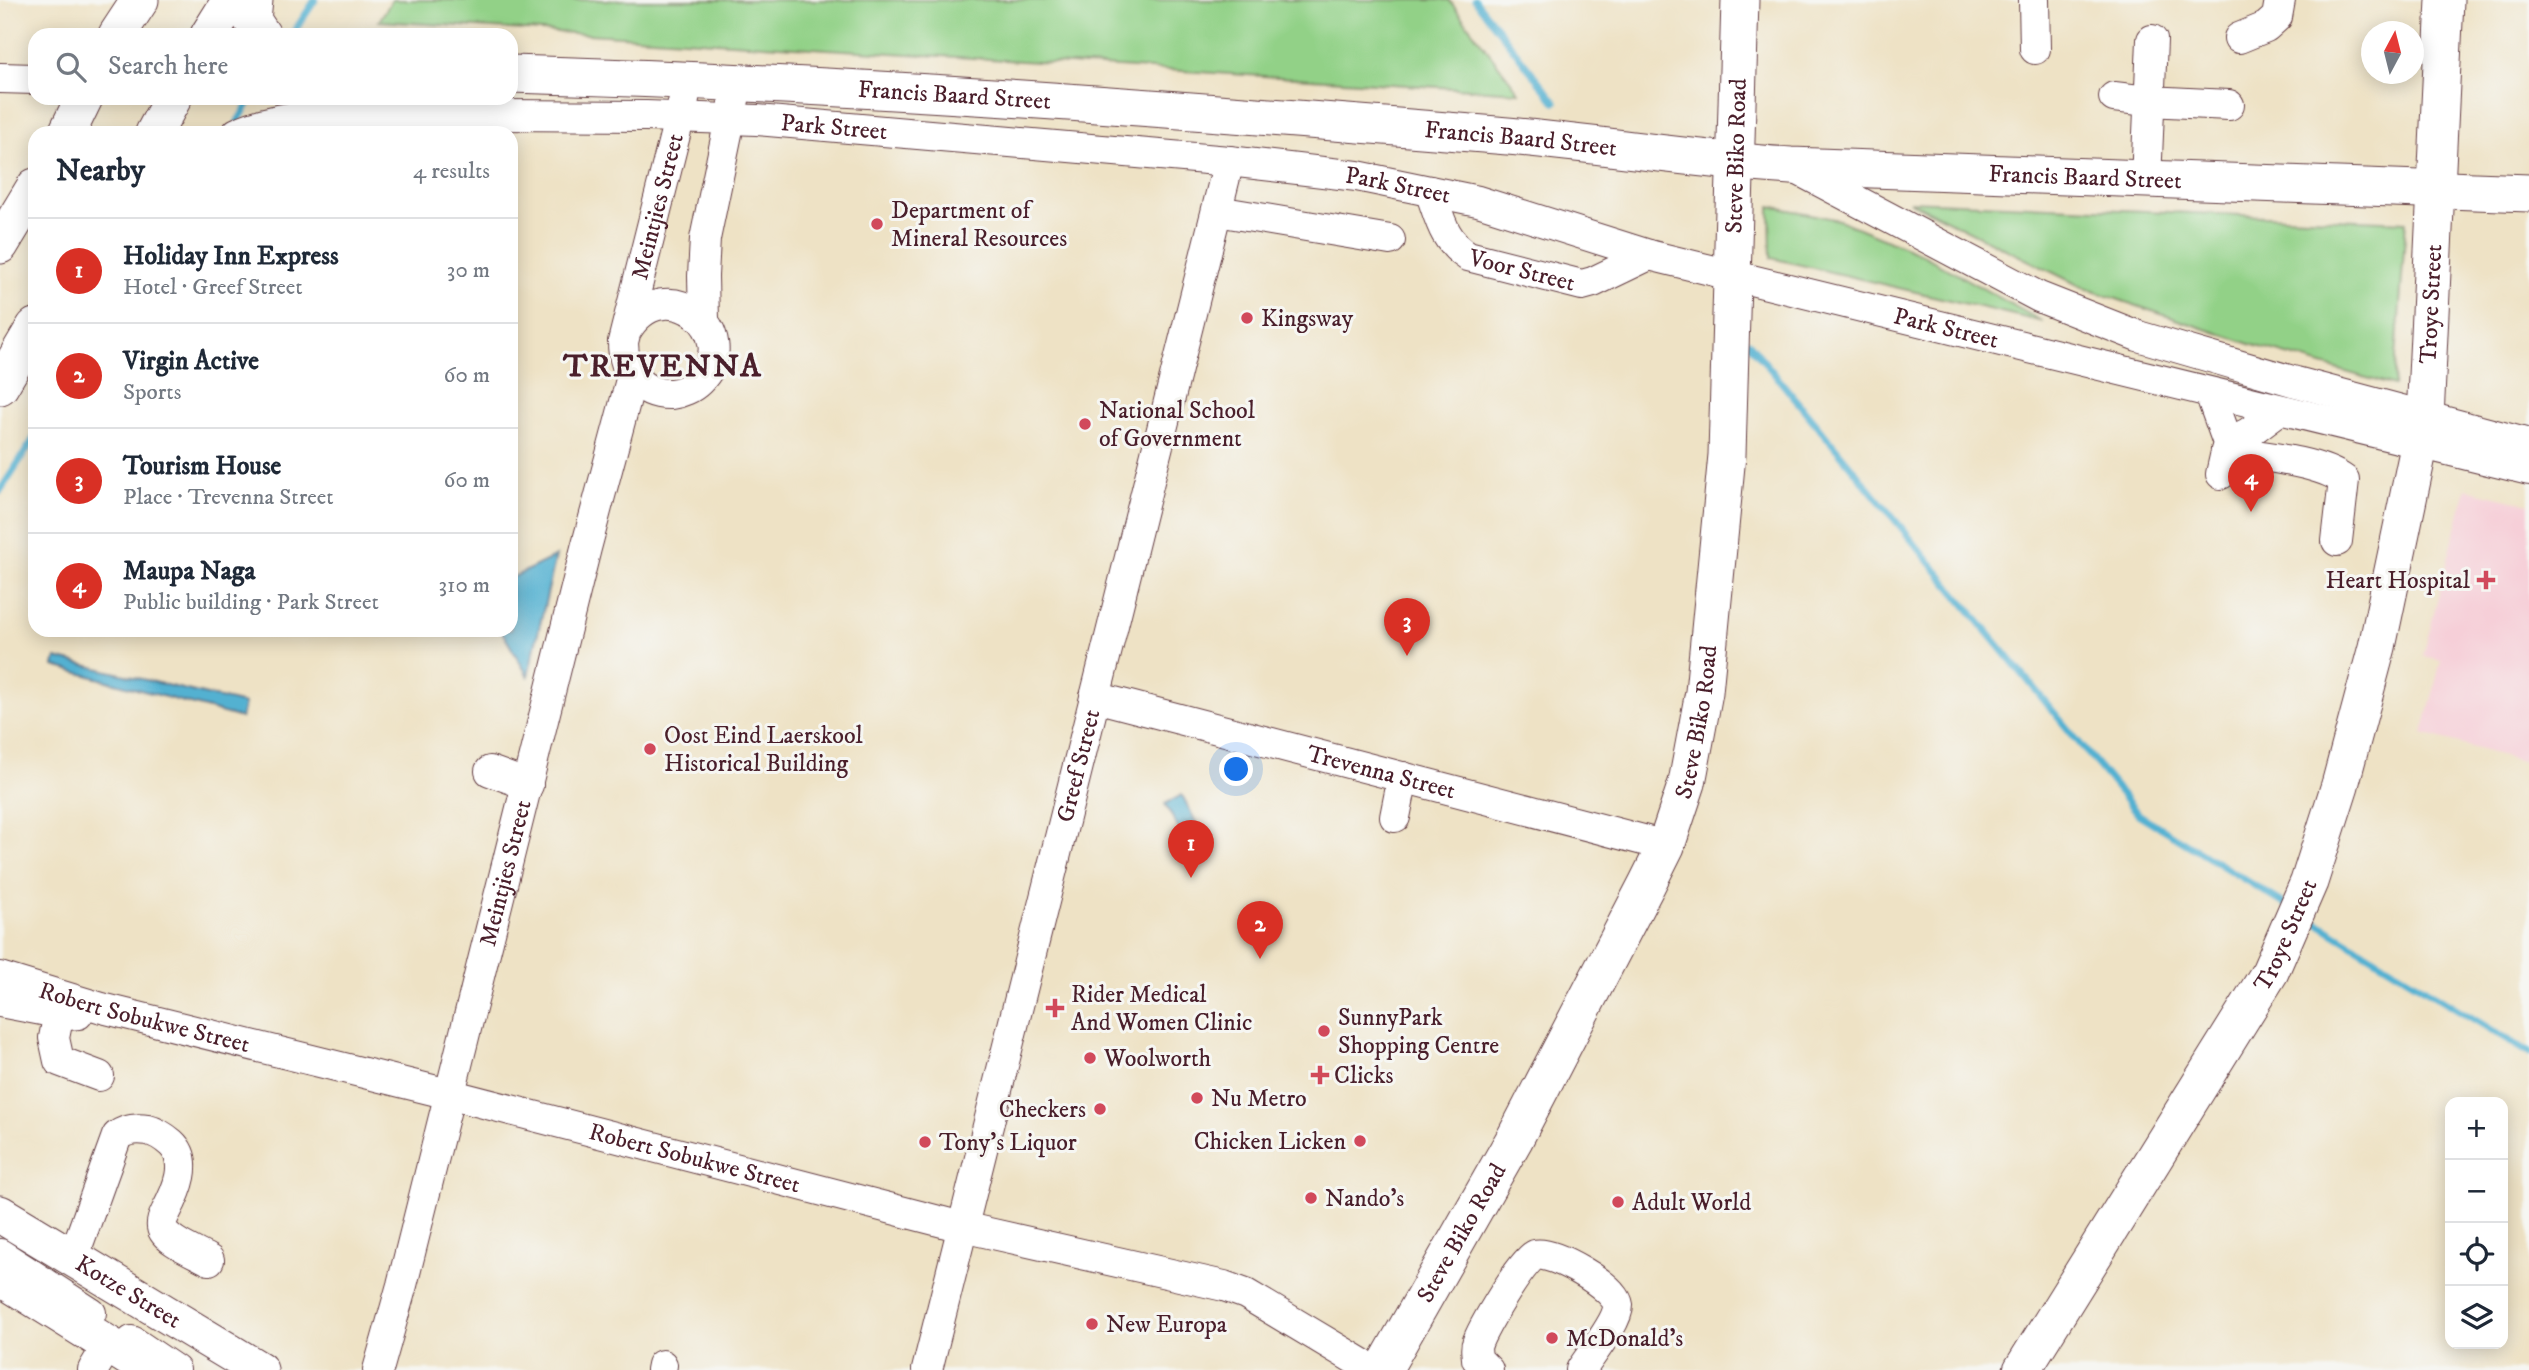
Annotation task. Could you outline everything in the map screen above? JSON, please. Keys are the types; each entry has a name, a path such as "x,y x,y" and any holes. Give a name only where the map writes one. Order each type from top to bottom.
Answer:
{"main road":[{"path":"122,28 140,0"},
{"path":"213,28 231,0"},
{"name":"Steve Biko Road","path":"1383,1370 1515,1138 1666,846 1687,783 1704,692 1727,455 1740,0"},
{"name":"Troye Street","path":"2022,1370 2270,972 2304,893 2340,785 2377,647 2422,431 2445,0"},
{"name":"Francis Baard Street","path":"518,74 737,82 1214,113 1500,135 1737,163 2146,181 2529,193"},
{"path":"70,126 81,105"},
{"path":"157,126 169,105"},
{"path":"0,245 28,199"},
{"path":"0,386 28,339"},
{"name":"Kotze Street","path":"0,1214 259,1370"},
{"path":"0,1277 100,1357 149,1370"}],"street":[{"path":"2035,0 2035,49"},
{"path":"2239,37 2266,27 2277,17 2280,0"},
{"path":"2146,181 2148,39"},
{"path":"0,78 28,79"},
{"name":"Meintjies Street","path":"626,331 689,81"},
{"path":"704,321 686,307 662,303 640,312 626,331 623,354 632,376 640,384 662,394 674,394 695,385 704,376 713,355 713,343 704,321 705,239 737,82"},
{"path":"2114,97 2229,105"},
{"name":"Park Street","path":"253,126 323,114 730,119 1229,161 1357,176 1478,201 1649,255 2278,410 2529,444"},
{"name":"Greef Street","path":"927,1370 1229,161"},
{"name":"Park Street","path":"1791,166 2039,297 2125,331 2296,382 2529,470"},
{"name":"Voor Street","path":"1430,191 1454,247 1468,256 1582,285 1649,255"},
{"path":"1217,211 1390,240"},
{"name":"Meintjies Street","path":"379,1370 586,548 632,376"},
{"path":"2210,393 2225,456"},
{"path":"2225,456 2248,433 2278,410"},
{"path":"2225,456 2306,465 2325,470 2344,480 2337,541"},
{"name":"Trevenna Street","path":"1095,697 1666,846"},
{"path":"490,772 528,785"},
{"path":"1395,817 1403,777"},
{"name":"Robert Sobukwe Street","path":"0,978 102,1007 962,1227 1224,1286 1246,1294 1373,1370"},
{"path":"0,1002 58,1013 83,1014 102,1007"},
{"path":"58,1013 54,1038 58,1060 99,1076"},
{"path":"73,1258 117,1136 123,1131 137,1129 160,1134 182,1158 176,1190 162,1219 162,1228 167,1237 209,1260"},
{"name":"Kotze Street","path":"0,1228 240,1370"},
{"name":"Kotze Street","path":"0,1254 175,1370"},
{"path":"1488,1370 1477,1359 1476,1346 1525,1261 1536,1254 1569,1263 1614,1296 1618,1305 1616,1317 1581,1370"}],"shaded area":[{"name":"Heart Hospital","path":"2466,489 2529,504 2529,763 2423,734 2441,660 2423,656"}],"green space":[{"path":"392,0 1449,0 1519,92 518,28 379,21"},
{"path":"1909,201 2406,222 2394,386 2253,345 2084,288"},
{"path":"1770,206 1839,220 1919,253 2043,322 1771,258"}],"water":[{"path":"556,556 528,676 505,637 518,637 518,575"},
{"path":"56,658 244,704 241,718 54,666"},
{"path":"1182,795 1198,826 1182,835 1165,804"}],"waterway":[{"path":"297,28 315,0"},
{"path":"1475,0 1555,102"},
{"path":"238,121 248,105"},
{"path":"1748,342 2138,814 2286,905"},
{"path":"0,491 28,448"},
{"path":"2306,916 2529,1053"}],"place":[{"name":"Department of Mineral Resources","path":"877,224"},
{"name":"Kingsway","path":"1247,318"},
{"name":"National School of Government","path":"1085,424"},
{"name":"Maupa Naga","path":"2251,512"},
{"name":"Heart Hospital","path":"2486,580"},
{"name":"Tourism House","path":"1407,656"},
{"name":"Oost Eind Laerskool Historical Building","path":"650,749"},
{"name":"Holiday Inn Express","path":"1191,878"},
{"name":"Virgin Active","path":"1260,959"},
{"name":"Rider Medical And Women Clinic","path":"1055,1008"},
{"name":"SunnyPark Shopping Centre","path":"1324,1031"},
{"name":"Woolworth","path":"1090,1058"},
{"name":"Clicks","path":"1320,1075"},
{"name":"Nu Metro","path":"1197,1098"},
{"name":"Checkers","path":"1100,1109"},
{"name":"Chicken Licken","path":"1360,1141"},
{"name":"Tony's Liquor","path":"925,1142"},
{"name":"Nando's","path":"1311,1198"},
{"name":"Adult World","path":"1618,1202"},
{"name":"New Europa","path":"1092,1324"},
{"name":"McDonald's","path":"1552,1338"}],"district":[{"name":"TREVENNA","path":"663,365"}]}
